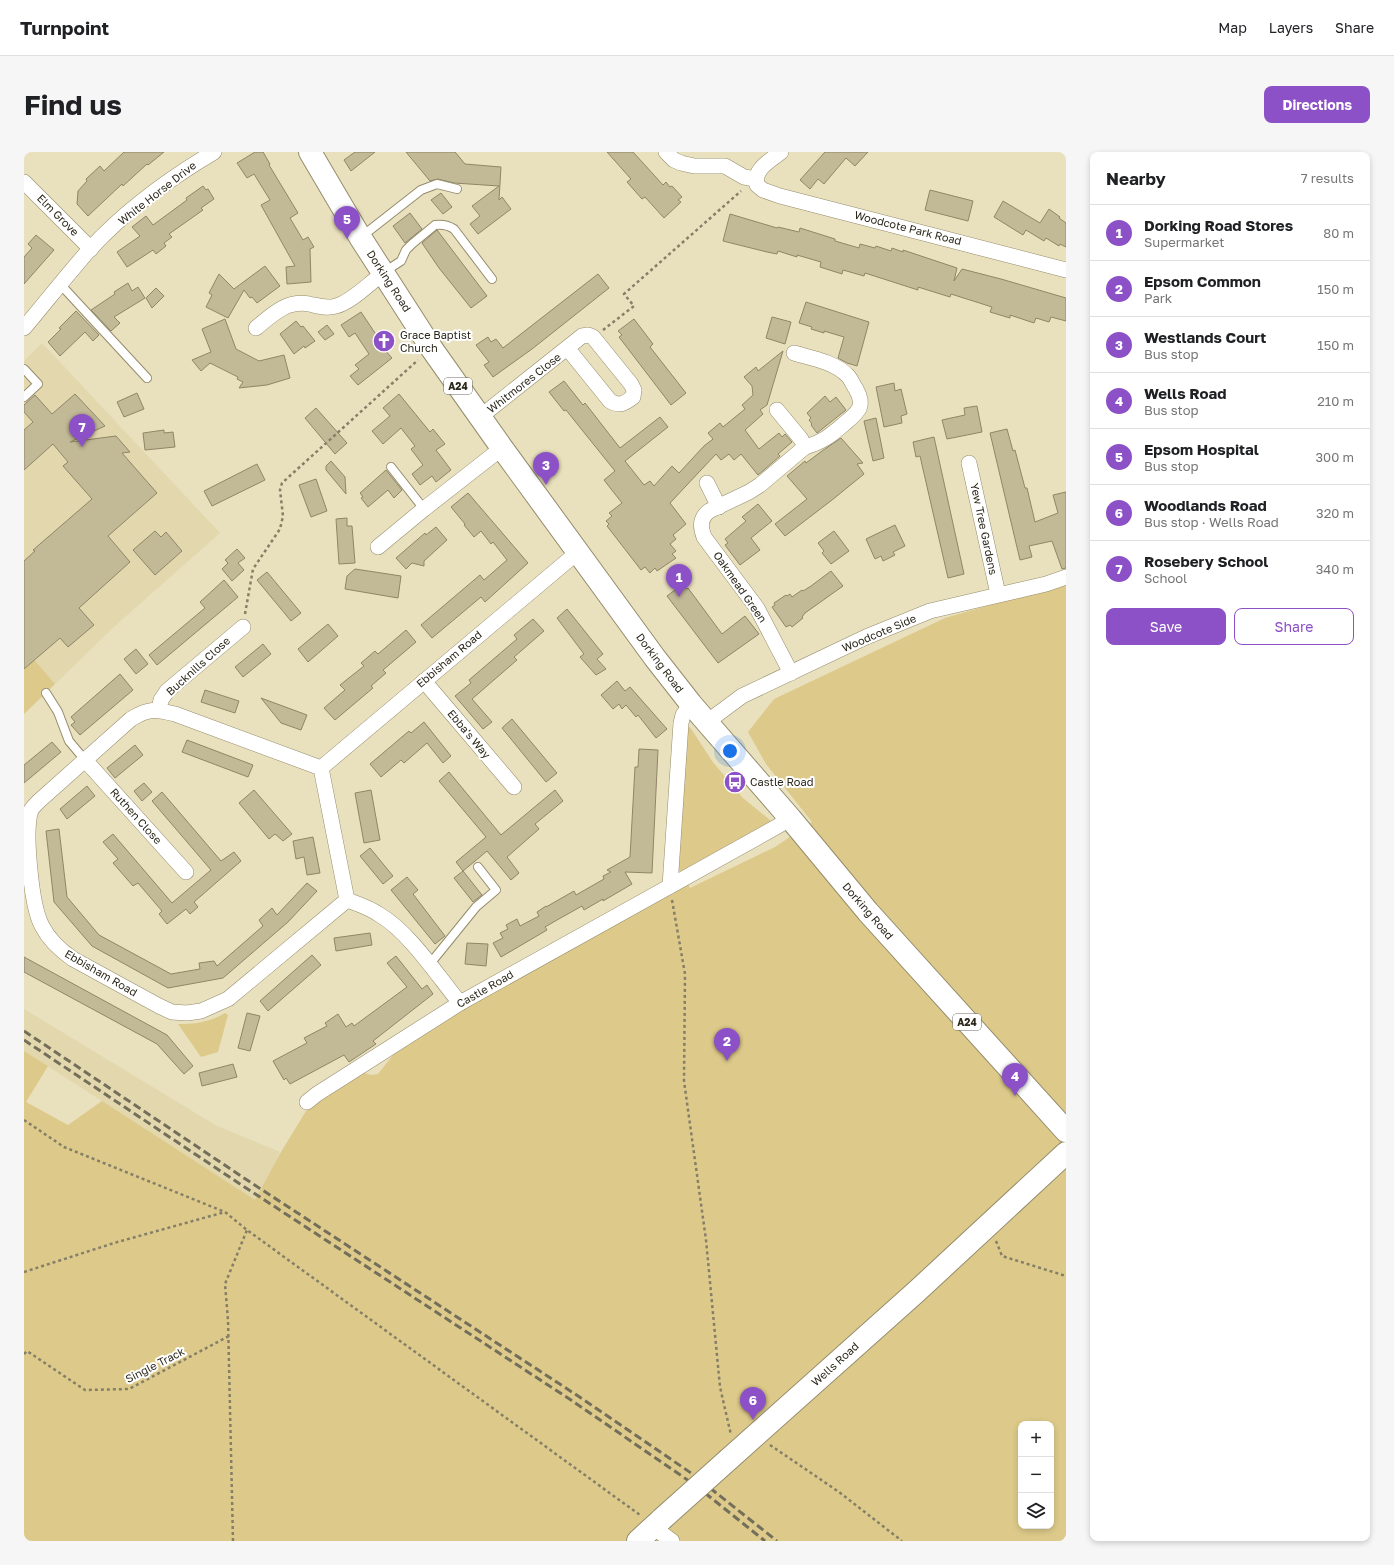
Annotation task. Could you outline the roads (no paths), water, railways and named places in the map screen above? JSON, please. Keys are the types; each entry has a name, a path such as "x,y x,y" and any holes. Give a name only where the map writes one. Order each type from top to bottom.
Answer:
{"main road":[{"name":"Dorking Road","path":"310,152 360,237 384,272 432,349 655,658 691,704 790,818 868,912 1066,1131"},
{"name":"Wells Road","path":"649,1526 732,1457 1066,1153"}],"street":[{"name":"White Horse Drive","path":"24,328 91,249 128,214 179,174 214,152"},
{"path":"666,152 674,160 682,164 694,166 725,166 744,177 756,179 756,174 760,169 781,152"},
{"name":"Woodcote Park Road","path":"756,179 757,185 763,190 780,196 1066,270"},
{"name":"Elm Grove","path":"24,182 91,249"},
{"path":"256,328 275,312 295,303 330,308 338,306 346,302 384,272"},
{"name":"Whitmores Close","path":"480,417 582,336 588,335 593,337 634,390 633,397 623,404 616,404 610,401 568,348"},
{"name":"Oakmead Green","path":"792,673 760,613 704,537 701,530 701,522 705,515 760,485 805,447 819,443 829,437 856,414 861,407 861,399 848,376 840,370 821,361 794,353"},
{"path":"777,410 801,439 805,447"},
{"path":"378,547 502,448"},
{"name":"Yew Tree Gardens","path":"969,463 998,594"},
{"path":"707,483 719,507"},
{"name":"Ebbisham Road","path":"347,900 228,999 201,1011 187,1013 172,1012 73,959 61,951 50,939 35,912 26,873 26,835 30,810 131,719 143,712 159,710 175,714 321,768 578,552"},
{"name":"Woodcote Side","path":"707,722 742,696 866,637 930,611 1046,584 1066,577"},
{"name":"Bucknills Close","path":"159,710 161,700 167,691 243,627"},
{"name":"Ebba's Way","path":"424,681 514,787"},
{"path":"670,886 681,723 683,715 691,704"},
{"name":"Ruthen Close","path":"85,760 186,872"},
{"path":"321,768 347,900 379,914 392,923 406,937 460,1003"},
{"name":"Castle Road","path":"307,1102 317,1094 460,1003 790,818"},
{"path":"649,1526 672,1541"}],"lane":[{"path":"360,237 421,190 437,184 457,189"},
{"path":"384,272 401,261 406,250 412,244 436,225 440,224 449,225 454,229 492,279"},
{"path":"60,285 148,378"},
{"path":"24,369 38,384 24,397"},
{"path":"391,467 424,509"},
{"path":"46,693 58,712 70,740 85,760"},
{"path":"429,965 476,907 496,890 478,867"}],"railway":[{"path":"24,1031 247,1180 575,1394 694,1475"},
{"path":"24,1040 243,1186 571,1400 689,1481"},
{"path":"710,1488 777,1541"},
{"path":"705,1493 765,1541"}],"place":[{"name":"Epsom Hospital","path":"347,239"},
{"name":"Grace Baptist Church","path":"384,341"},
{"name":"Rosebery School","path":"82,447"},
{"name":"Westlands Court","path":"546,485"},
{"name":"Dorking Road Stores","path":"679,597"},
{"name":"Castle Road","path":"735,782"},
{"name":"Epsom Common","path":"727,1061"},
{"name":"Wells Road","path":"1015,1096"},
{"name":"Woodlands Road","path":"753,1420"}]}
